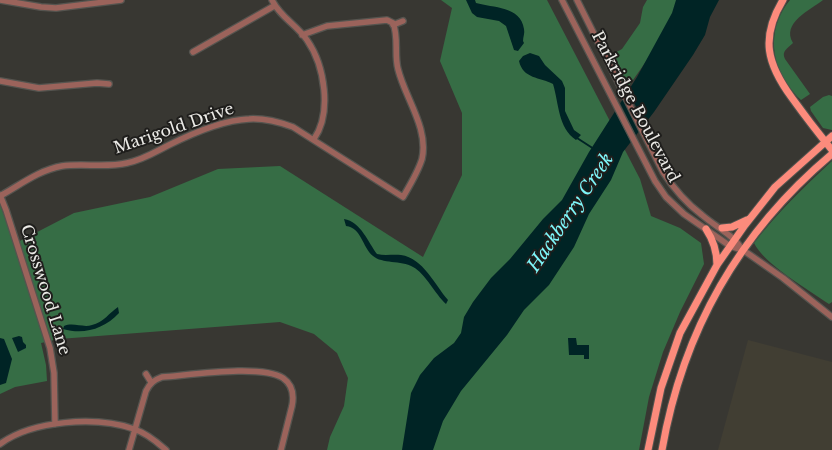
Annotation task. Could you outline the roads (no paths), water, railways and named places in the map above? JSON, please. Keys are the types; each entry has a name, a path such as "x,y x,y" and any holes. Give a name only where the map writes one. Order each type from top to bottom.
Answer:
{"main road":[{"path":"783,0 774,15 769,33 772,66 780,82 832,150"},
{"path":"832,136 775,187 751,217 718,265 694,306 678,340 661,388 648,449 660,450 674,396 693,342 719,287 743,250 787,195 832,154"},
{"path":"722,228 743,223 751,217"},
{"path":"706,229 713,240 717,252 718,265"}],"street":[{"path":"0,0 41,8 121,0"},
{"name":"Parkridge Boulevard","path":"562,0 655,180 676,207 730,246 743,250 805,294 832,317"},
{"name":"Parkridge Boulevard","path":"577,0 663,172 674,188 702,216 736,239 743,250"},
{"path":"193,52 273,3 306,38 316,57 322,76 324,111 318,133 314,139"},
{"path":"302,35 327,26 387,20 393,25 403,21"},
{"name":"Marigold Drive","path":"0,196 34,176 53,168 73,165 127,163 152,154 197,133 248,118 276,121 293,127 403,197 420,163 423,143 419,125 400,77 393,25"},
{"path":"0,81 39,88 97,83 109,84"},
{"name":"Crosswood Lane","path":"0,196 50,348 54,372 56,424"},
{"path":"129,450 146,391 151,382 162,377 248,371 282,378 292,390 294,399 281,450"},
{"path":"146,374 151,382"},
{"path":"0,444 28,429 56,424 100,422 135,429 150,436 166,450"}],"water":[{"path":"466,0 475,0 476,3 505,9 518,16 522,21 524,29 524,43 518,51 514,50 506,26 499,21 477,17 472,13"},
{"name":"Hackberry Creek","path":"676,0 719,0 710,17 705,35 693,55 654,112 623,152 611,180 589,214 574,247 549,285 524,310 507,335 461,391 443,421 433,450 402,450 411,393 420,375 434,358 454,343 461,333 464,317 491,278 562,200 589,152 637,77 672,13"},
{"path":"530,53 539,56 545,65 562,81 565,88 565,111 574,130 581,135 576,140 570,135 562,122 553,84 533,77 521,67 519,61 523,56"},
{"path":"344,219 360,228 377,254 401,255 416,261 428,273 448,300 446,304 422,274 413,267 403,263 381,260 373,256 359,234 351,227 346,226"},
{"path":"118,307 119,313 100,327 86,331 63,329 67,325 89,326 96,324"},
{"path":"22,337 26,348 18,352 12,338"},
{"path":"0,338 4,339 12,359 6,383 0,385"},
{"path":"568,338 576,338 577,345 589,345 589,359 584,359 584,355 569,355"}],"waterway":[{"name":"Hackberry Creek","path":"577,138 594,149"}]}
